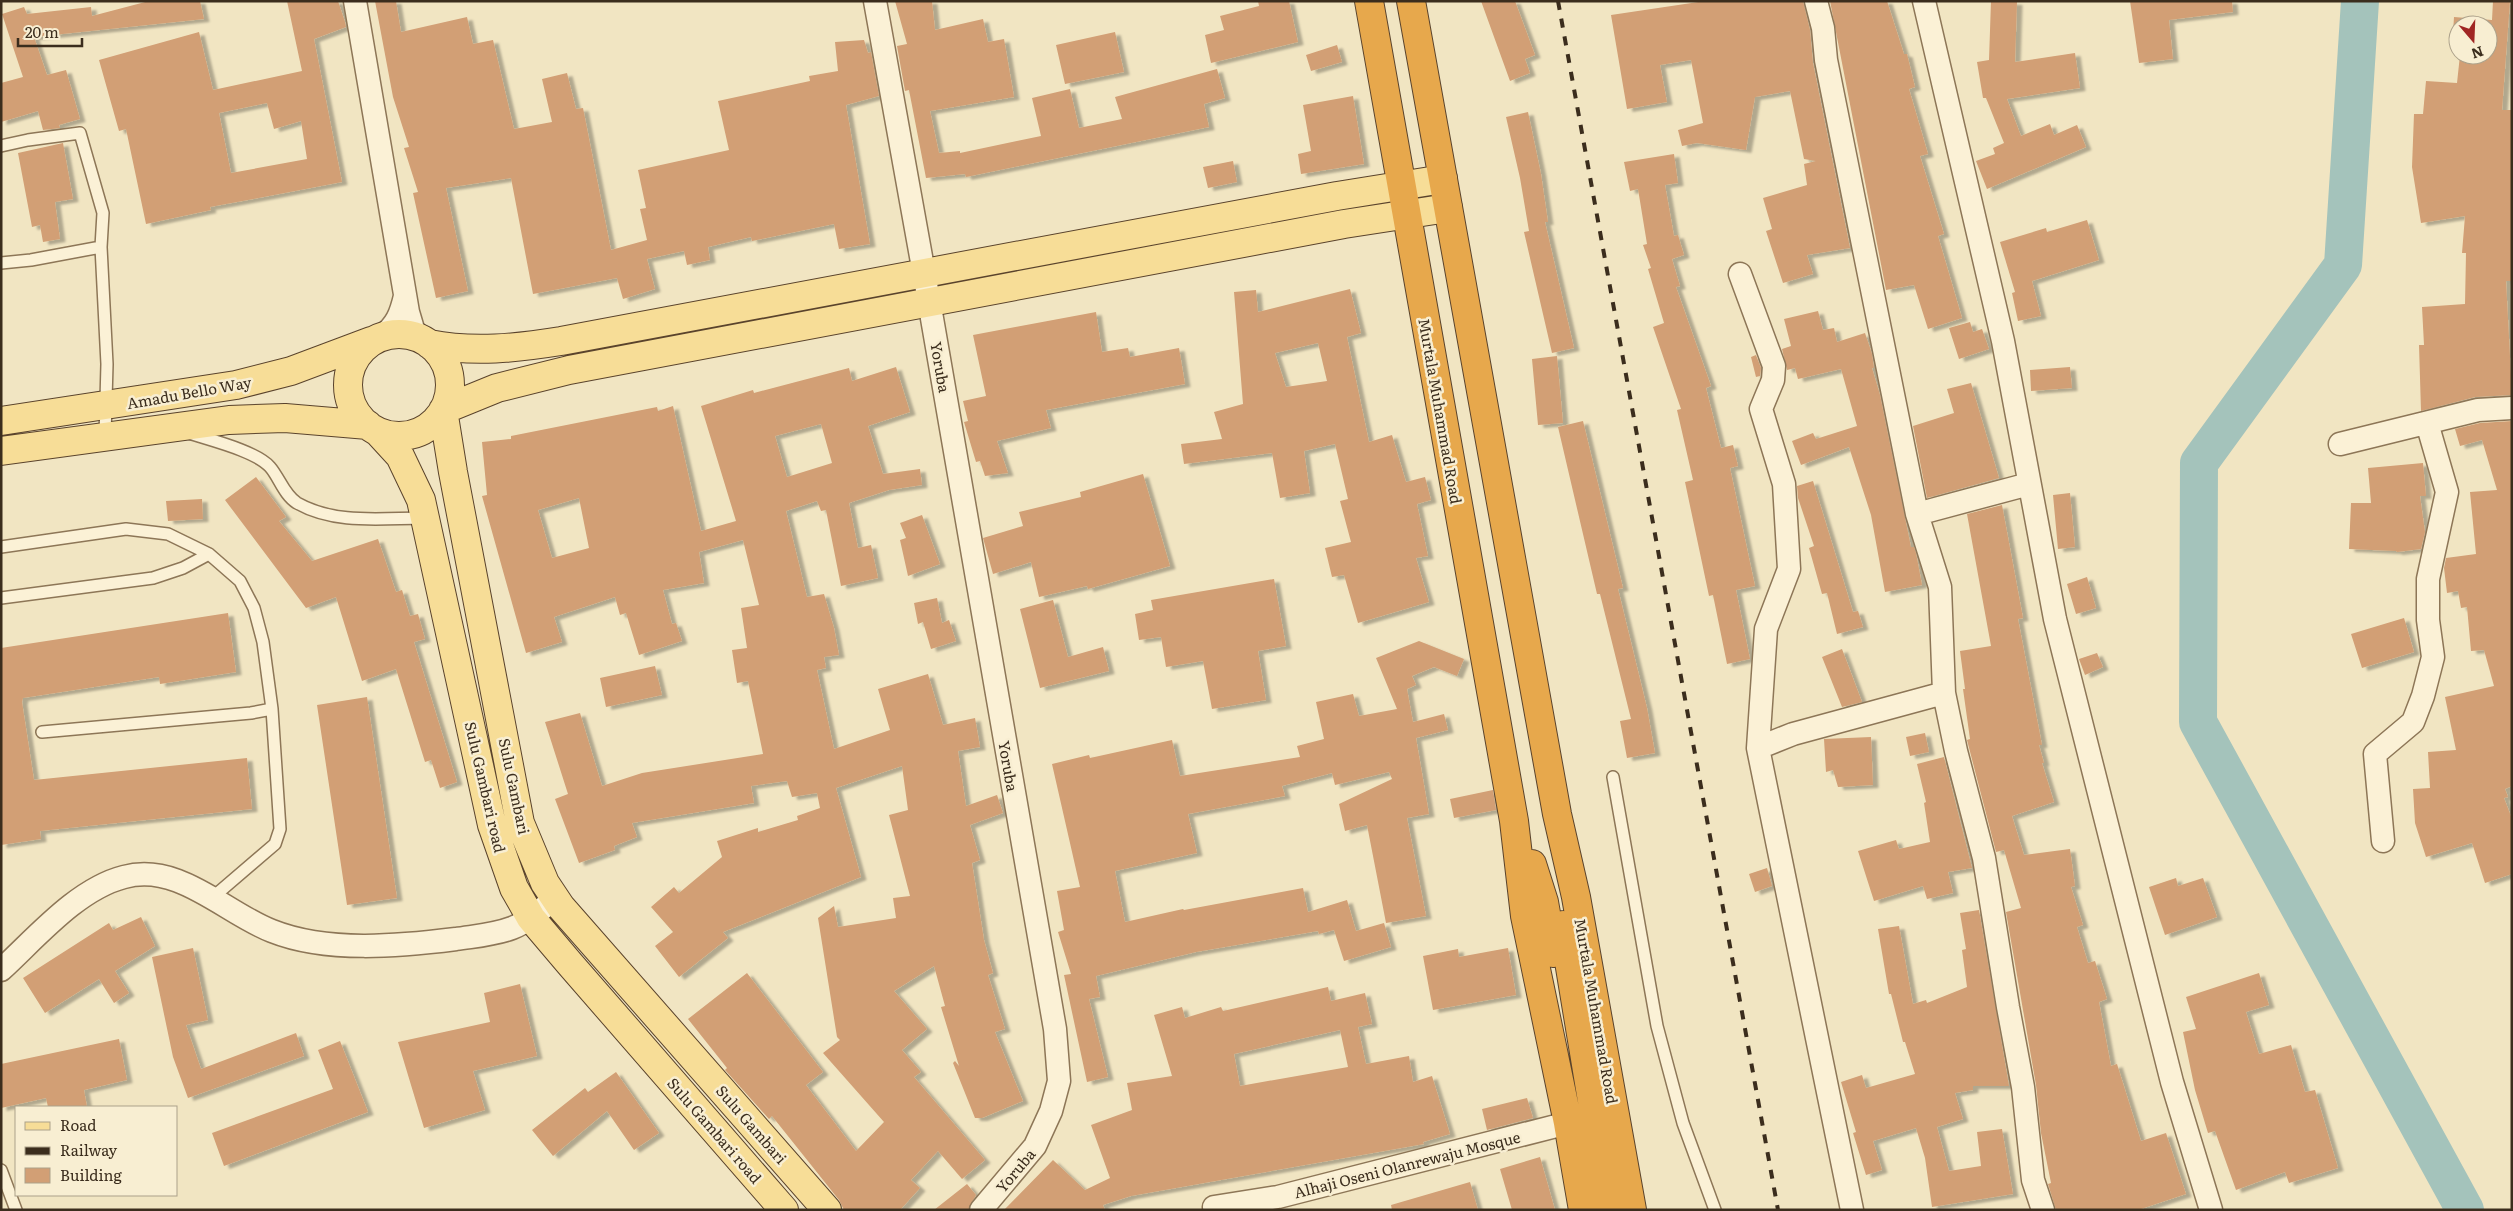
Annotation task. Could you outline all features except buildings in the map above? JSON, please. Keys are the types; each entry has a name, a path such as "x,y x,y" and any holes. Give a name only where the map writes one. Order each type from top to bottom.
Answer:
{"highway":[{"name":"Murtala Muhammad Road","path":"1369,1 1514,821 1525,916 1568,1123 1583,1210"},
{"name":"Murtala Muhammad Road","path":"1411,1 1557,814 1576,897 1632,1210"},
{"name":"Murtala Muhammad Road","path":"1557,814 1555,860 1559,900 1572,1026 1597,1210"},
{"name":"Murtala Muhammad Road","path":"1514,821 1532,864 1544,902 1610,1210"}],"main road":[{"path":"424,340 439,352 449,374 450,386 443,410 436,420 415,433 403,436 373,429 352,406 348,383 354,359 377,339 407,334 456,350 523,347 924,272 1443,179"},
{"path":"443,410 497,388 532,377 1344,224 1448,208"},
{"name":"Amadu Bello Way","path":"1,421 236,385 291,371 377,339"},
{"name":"Sulu Gambari","path":"443,410 453,472 520,823 530,851 545,883 555,898 827,1210"},
{"name":"Amadu Bello Way","path":"1,451 229,420 285,418 373,429"},
{"name":"Sulu Gambari road","path":"373,429 400,456 409,470 426,518 492,825 507,872 531,918 784,1210"}],"street":[{"path":"355,1 406,295 413,329 424,340"},
{"name":"Yoruba","path":"875,1 924,272 1055,1029 1059,1081 1051,1111 1036,1146 981,1210"},
{"path":"1816,1 1823,28 1826,60 1917,514 1940,587 1944,693 1956,751 1984,858 2023,1087 2033,1180 2043,1210"},
{"path":"1924,1 2003,341 2054,619 2172,1082 2211,1210"},
{"path":"1740,274 1774,366 1773,380 1761,409 1784,484 1789,569 1766,629 1758,748 1852,1210"},
{"path":"377,339 392,329 400,315 406,295"},
{"path":"2340,444 2478,410 2512,408"},
{"path":"2383,841 2375,754 2413,722 2424,696 2433,657 2428,620 2428,579 2447,492 2427,423"},
{"path":"1917,514 2029,484"},
{"path":"1758,748 1793,734 1944,693"},
{"path":"1,970 78,900 102,884 125,876 150,874 167,878 202,891 235,913 273,932 306,940 341,944 381,946 492,934 513,928 531,918 555,898"},
{"name":"Alhaji Oseni Olanrewaju Mosque","path":"1214,1207 1278,1197 1568,1123"}],"lane":[{"path":"1,146 28,140 80,133 103,213 101,247 107,364 104,406 105,436"},
{"path":"1,263 31,260 101,247"},
{"path":"174,427 254,454 269,466 296,502 327,515 356,518 426,518"},
{"path":"1,547 126,529 168,534 209,554 240,581 254,608 264,642 272,709 280,829 275,844 212,898"},
{"path":"1,598 152,578 183,568 209,554"},
{"path":"42,732 251,713 272,709"},
{"path":"1613,777 1657,1026 1683,1123 1715,1210"},
{"path":"1,1170 16,1210"}],"waterway":[{"path":"2360,1 2343,265 2199,463 2198,722 2465,1210"}],"railway":[{"path":"1558,1 1778,1210"}]}
